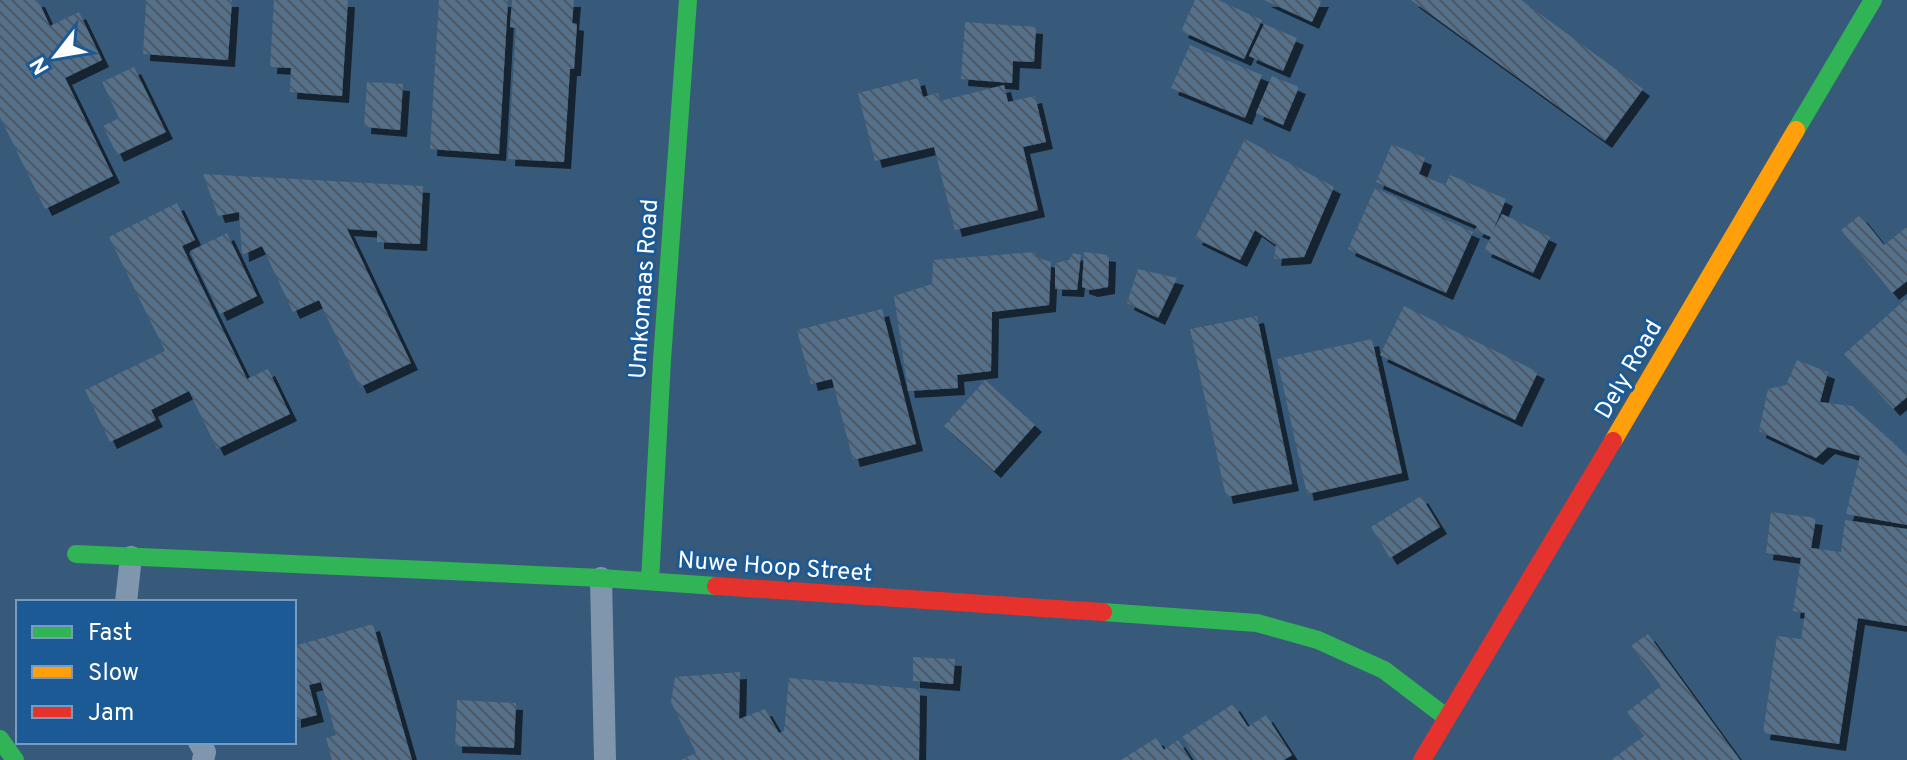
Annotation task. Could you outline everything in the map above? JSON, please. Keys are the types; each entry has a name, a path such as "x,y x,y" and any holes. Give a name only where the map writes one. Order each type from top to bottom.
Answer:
{"street":[{"name":"Umkomaas Road","path":"650,581 663,345 688,0"},
{"name":"Dely Road","path":"1422,760 1518,603 1873,0"},
{"name":"Nuwe Hoop Street","path":"76,554 601,578 1257,623 1318,640 1384,670 1446,717"},
{"path":"0,739 15,760"}],"lane":[{"path":"126,600 131,557"},
{"path":"601,578 605,760"}],"building":[{"path":"0,0 38,0 50,26 79,12 102,60 65,78 113,176 45,209 0,117"},
{"path":"146,0 232,0 228,60 143,54"},
{"path":"274,0 348,0 342,96 290,92 291,68 270,67"},
{"path":"439,0 508,0 499,154 430,149"},
{"path":"512,0 574,0 572,23 577,24 574,69 570,69 564,162 508,159 516,28 510,27"},
{"path":"1195,0 1218,0 1262,20 1244,59 1181,31"},
{"path":"1264,0 1322,0 1312,22"},
{"path":"1411,0 1521,0 1643,89 1605,141"},
{"path":"965,22 1036,27 1034,62 1013,61 1012,83 961,79"},
{"path":"1264,24 1297,38 1283,71 1249,56"},
{"path":"1190,45 1262,75 1245,118 1171,88"},
{"path":"134,67 166,132 117,155 103,126 119,118 102,82"},
{"path":"1272,76 1299,87 1283,125 1256,113"},
{"path":"918,78 923,97 938,93 940,101 1004,85 1008,102 1035,96 1046,142 1023,147 1038,210 955,230 934,147 875,161 858,93"},
{"path":"367,82 403,84 400,130 364,127"},
{"path":"1245,139 1334,187 1304,257 1274,259 1276,245 1255,230 1240,260 1195,238"},
{"path":"1392,144 1425,158 1419,174 1445,185 1450,175 1506,199 1493,231 1502,214 1550,237 1533,273 1484,250 1491,237 1475,230 1477,226 1376,182"},
{"path":"203,174 423,186 420,244 377,242 377,231 347,229 411,363 360,387 319,300 293,312 262,246 242,255 239,212 218,216"},
{"path":"1375,188 1473,232 1446,293 1348,249"},
{"path":"177,203 195,240 182,246 247,379 268,369 290,414 217,449 189,391 151,410 156,420 110,442 85,390 165,351 109,237"},
{"path":"1860,215 1884,245 1907,227 1907,281 1892,293 1841,230"},
{"path":"227,233 257,296 220,314 190,251"},
{"path":"1034,252 1039,258 1051,262 1049,305 992,312 991,371 957,375 958,388 908,391 894,296 932,284 933,260"},
{"path":"1084,252 1109,255 1108,287 1091,290 1082,287"},
{"path":"1073,253 1081,255 1077,290 1055,289 1055,263 1069,260"},
{"path":"1138,269 1177,278 1158,318 1127,303"},
{"path":"1907,298 1907,397 1893,409 1844,354"},
{"path":"1404,306 1538,372 1515,420 1380,355"},
{"path":"882,309 916,444 853,460 832,379 811,384 797,330"},
{"path":"1257,316 1292,484 1226,497 1190,329"},
{"path":"1372,339 1402,473 1307,494 1277,359"},
{"path":"1797,360 1828,372 1820,402 1852,406 1907,455 1907,525 1846,514 1860,456 1828,447 1816,458 1759,431 1768,389 1786,385"},
{"path":"985,380 1035,425 994,471 944,426"},
{"path":"1421,496 1440,527 1390,558 1371,527"},
{"path":"1771,512 1816,518 1811,548 1841,552 1845,520 1907,529 1907,626 1858,618 1839,744 1763,733 1777,636 1801,639 1805,613 1793,611 1801,558 1766,553"},
{"path":"373,624 412,760 332,760 326,738 336,735 321,682 309,685 317,715 296,720 296,645"},
{"path":"1648,634 1740,760 1611,760 1644,736 1627,712 1661,686 1631,646"},
{"path":"913,657 955,659 953,684 913,681"},
{"path":"740,672 739,719 765,709 779,733 784,731 789,678 920,689 919,760 681,760 696,753 671,702 675,677"},
{"path":"457,700 516,703 514,748 455,746"},
{"path":"1233,704 1248,727 1266,715 1292,755 1284,760 1197,760 1182,737"},
{"path":"1156,738 1164,750 1178,740 1191,760 1121,760"}],"traffic: fast":[{"path":"650,581 662,360 688,0"},
{"path":"1796,130 1873,0"},
{"path":"76,554 716,586"},
{"path":"1103,612 1257,623 1318,640 1384,670 1446,717"},
{"path":"0,739 15,760"}],"traffic: slow":[{"path":"1613,441 1796,130"}],"traffic: jam":[{"path":"1422,760 1613,441"},
{"path":"716,586 1103,612"}]}
